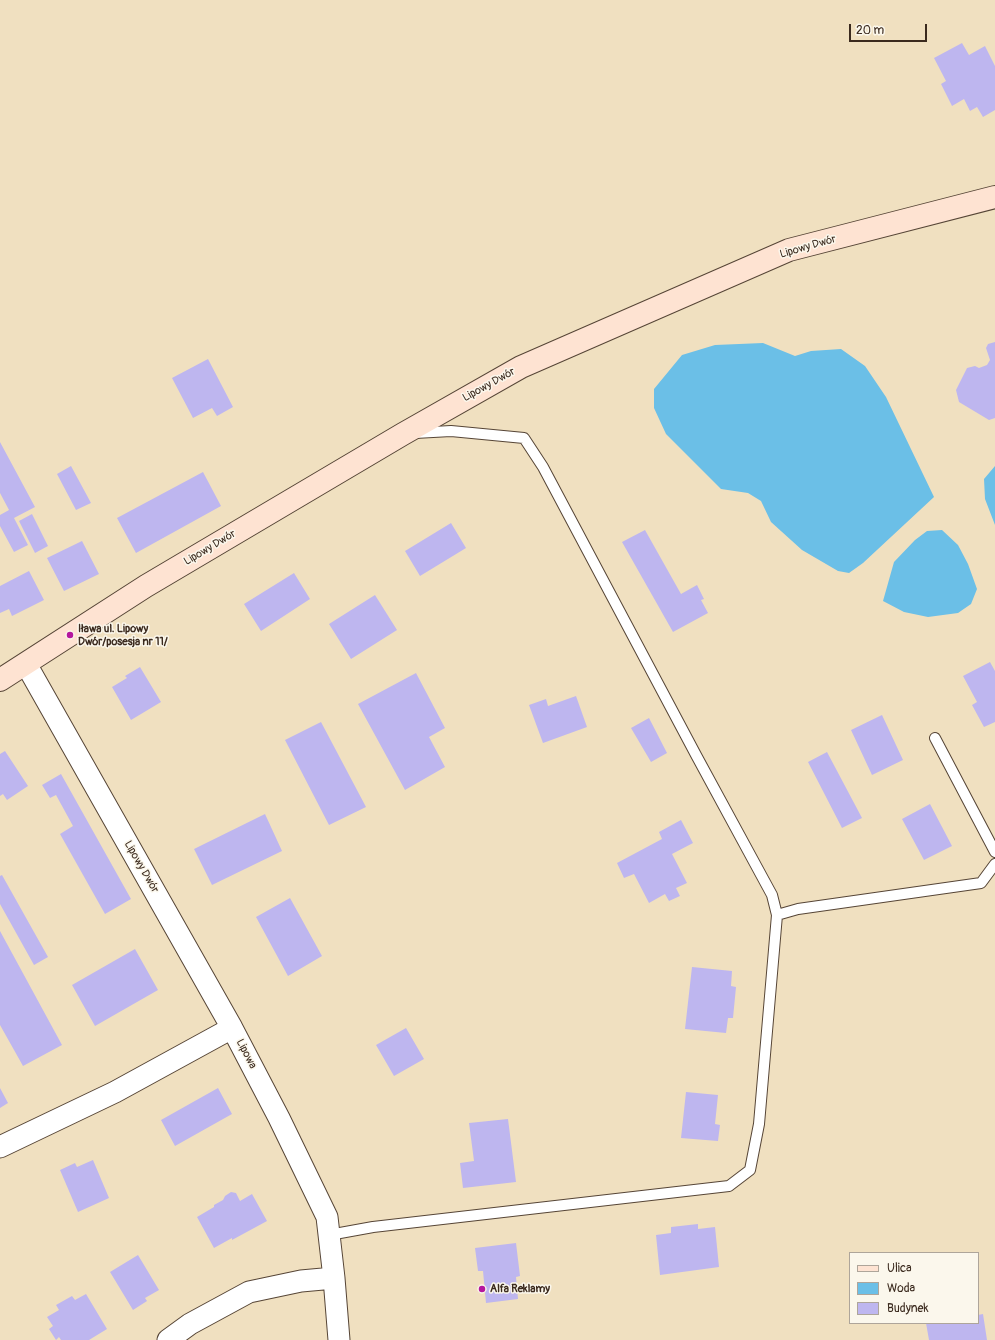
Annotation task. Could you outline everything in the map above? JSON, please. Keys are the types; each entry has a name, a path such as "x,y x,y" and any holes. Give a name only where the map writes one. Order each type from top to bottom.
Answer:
{"street":[{"name":"Lipowy Dwór","path":"0,680 146,586 403,434 521,367 789,250 995,197"},
{"name":"Lipowy Dwór","path":"26,664 232,1028"},
{"name":"Lipowa","path":"0,1147 115,1092 232,1028 279,1118 327,1217 334,1278 338,1340"},
{"path":"168,1340 190,1324 249,1292 301,1280 334,1278"}],"lane":[{"path":"329,1236 373,1228 729,1186 750,1170 759,1124 777,915 772,895 543,467 524,438 451,431 403,434"},
{"path":"935,738 995,852"},
{"path":"777,915 798,909 981,882 995,864"}],"water":[{"path":"763,343 795,356 811,351 841,349 865,366 886,397 934,497 863,563 849,573 838,571 802,550 771,522 761,501 748,493 721,489 666,434 654,408 654,389 682,355 715,345"},
{"path":"995,466 995,525 985,499 984,479"},
{"path":"942,530 958,545 968,564 977,589 971,604 958,613 928,617 904,612 883,601 894,562 915,540 927,531"}],"building":[{"path":"962,43 969,55 985,46 995,66 995,110 983,117 977,107 970,111 964,99 952,106 941,84 946,81 934,58"},
{"path":"995,342 995,418 989,420 959,402 956,390 967,368 975,366 979,368 987,365 990,360 986,348 988,344"},
{"path":"208,359 233,407 217,416 212,408 193,418 172,378"},
{"path":"0,442 35,507 14,518 28,545 14,552 0,526 0,515 9,510 0,493"},
{"path":"71,466 91,503 76,510 57,474"},
{"path":"203,472 221,506 136,553 117,518"},
{"path":"32,514 48,546 35,553 19,521"},
{"path":"451,523 466,548 420,576 405,551"},
{"path":"645,530 681,594 697,585 704,599 701,600 708,613 673,632 622,542"},
{"path":"82,541 99,574 64,591 47,558"},
{"path":"29,571 44,600 12,616 9,609 0,613 0,586"},
{"path":"294,573 310,599 261,631 244,604"},
{"path":"375,595 397,630 351,659 329,624"},
{"path":"990,662 995,671 995,722 984,727 972,705 977,702 963,676"},
{"path":"140,667 161,702 131,720 112,687 127,678 125,676"},
{"path":"416,673 445,728 429,737 445,767 405,790 358,704"},
{"path":"576,696 587,727 543,743 529,705 546,699 548,706"},
{"path":"882,715 903,760 872,775 851,730"},
{"path":"649,718 667,753 651,762 631,728"},
{"path":"321,722 366,807 329,825 285,740"},
{"path":"5,751 28,786 7,800 3,794 0,796 0,754"},
{"path":"827,752 862,818 842,828 808,762"},
{"path":"61,774 131,899 105,914 60,834 73,826 56,795 50,798 42,785"},
{"path":"930,804 952,846 924,860 902,819"},
{"path":"265,814 282,851 212,885 194,849"},
{"path":"681,820 693,843 672,854 687,883 676,888 680,896 669,901 665,894 649,903 634,874 624,878 617,863 662,839 659,832"},
{"path":"2,875 48,957 34,965 0,904 0,876"},
{"path":"290,898 322,956 288,976 256,917"},
{"path":"0,931 62,1045 23,1066 0,1025"},
{"path":"135,949 158,990 95,1026 72,985"},
{"path":"692,967 732,971 731,986 736,987 733,1018 728,1018 726,1033 685,1029"},
{"path":"406,1028 424,1059 394,1076 376,1045"},
{"path":"0,1088 8,1103 0,1108"},
{"path":"218,1088 232,1114 175,1146 161,1120"},
{"path":"686,1092 718,1095 715,1124 720,1125 718,1141 681,1138"},
{"path":"508,1119 516,1182 463,1188 460,1163 474,1161 469,1123"},
{"path":"93,1160 109,1198 78,1212 60,1170 75,1163 77,1167"},
{"path":"231,1192 236,1193 240,1201 252,1194 267,1221 214,1248 197,1217 214,1207 214,1205 223,1200 225,1196"},
{"path":"698,1224 698,1229 715,1227 719,1267 660,1275 656,1235 671,1233 671,1227"},
{"path":"516,1243 520,1276 516,1277 518,1299 486,1303 483,1271 478,1271 475,1248"},
{"path":"138,1255 159,1290 145,1298 147,1301 133,1310 110,1272"},
{"path":"86,1294 107,1329 89,1340 61,1340 59,1337 56,1340 49,1329 53,1326 47,1317 59,1310 56,1305 72,1296 75,1300"},
{"path":"983,1314 987,1340 929,1340 926,1324 979,1324 979,1315"}],"place":[{"name":"Iława ul. Lipowy Dwór/posesja nr 11/","path":"70,635"},
{"name":"Alfa Reklamy","path":"482,1289"}]}
